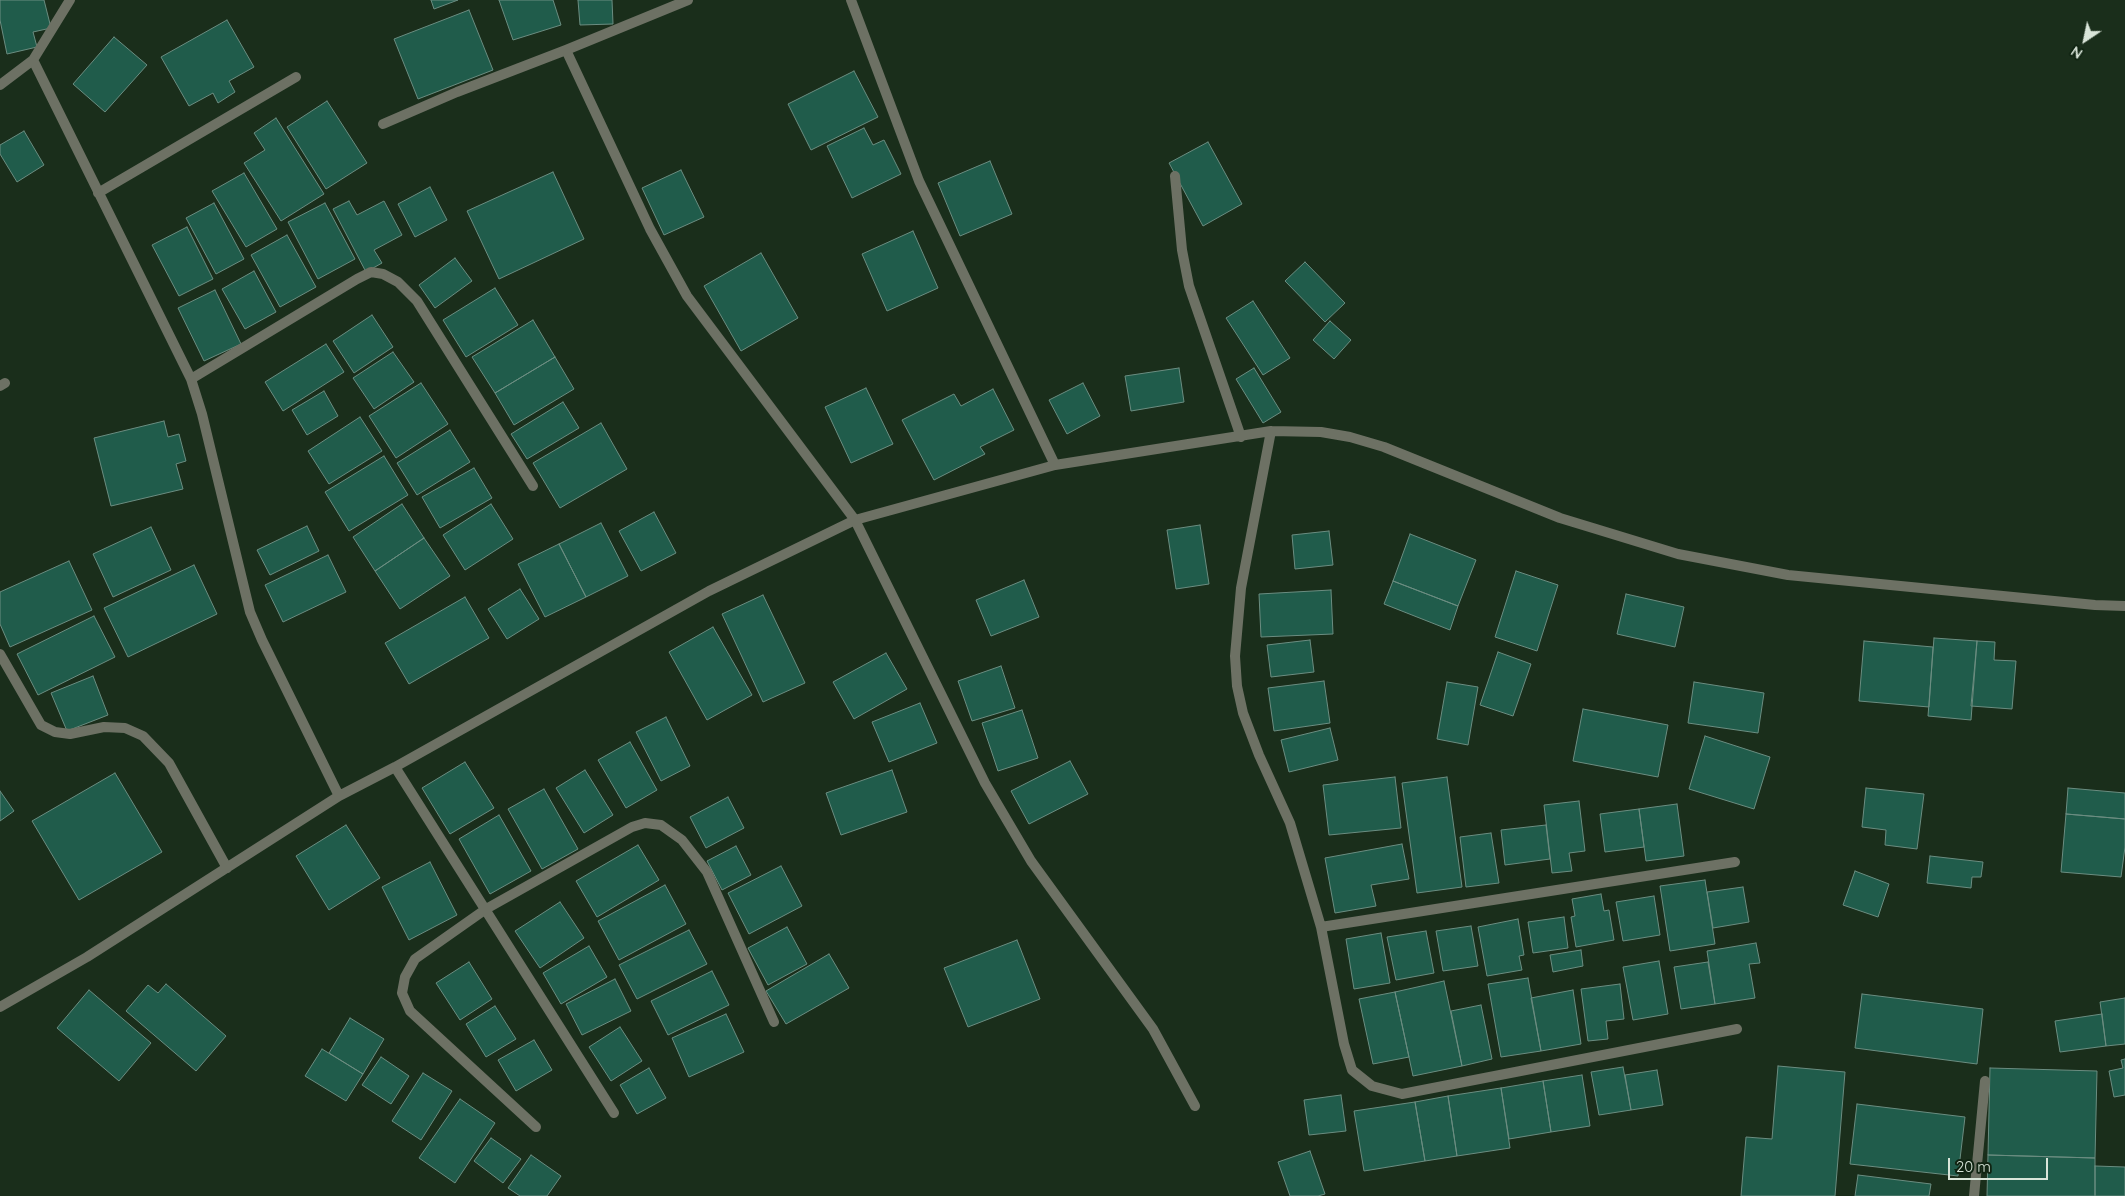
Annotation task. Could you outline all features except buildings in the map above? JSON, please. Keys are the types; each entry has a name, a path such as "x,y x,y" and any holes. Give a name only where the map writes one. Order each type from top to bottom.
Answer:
{"street":[{"path":"0,85 33,60 70,0"},
{"path":"383,124 457,92 688,0"},
{"path":"851,0 919,181 1055,465"},
{"path":"566,50 650,229 687,296 855,520 985,782 1031,860 1153,1029 1195,1106"},
{"path":"33,60 191,379 202,414 250,612 339,796"},
{"path":"98,193 296,77"},
{"path":"1175,176 1182,250 1189,286 1240,437"},
{"path":"191,379 357,279 371,272 382,274 398,282 417,301 533,486"},
{"path":"0,1007 87,956 339,796 395,767 709,591 855,520 1055,465 1271,431 1299,430 1350,437 1384,447 1560,518 1678,554 1788,575 2096,606 2125,606"},
{"path":"1271,431 1241,588 1235,656 1237,686 1243,713 1259,755 1290,823 1322,927 1344,1044 1352,1070 1372,1086 1402,1094 1737,1029"},
{"path":"0,654 41,725 55,732 70,734 104,727 125,728 143,736 169,763 227,868"},
{"path":"395,767 614,1113"},
{"path":"536,1127 410,1012 402,993 405,977 415,958 486,909 632,827 645,823 661,825 682,840 707,872 774,1022"},
{"path":"1322,927 1735,862"},
{"path":"1974,1196 1985,1081"}]}
